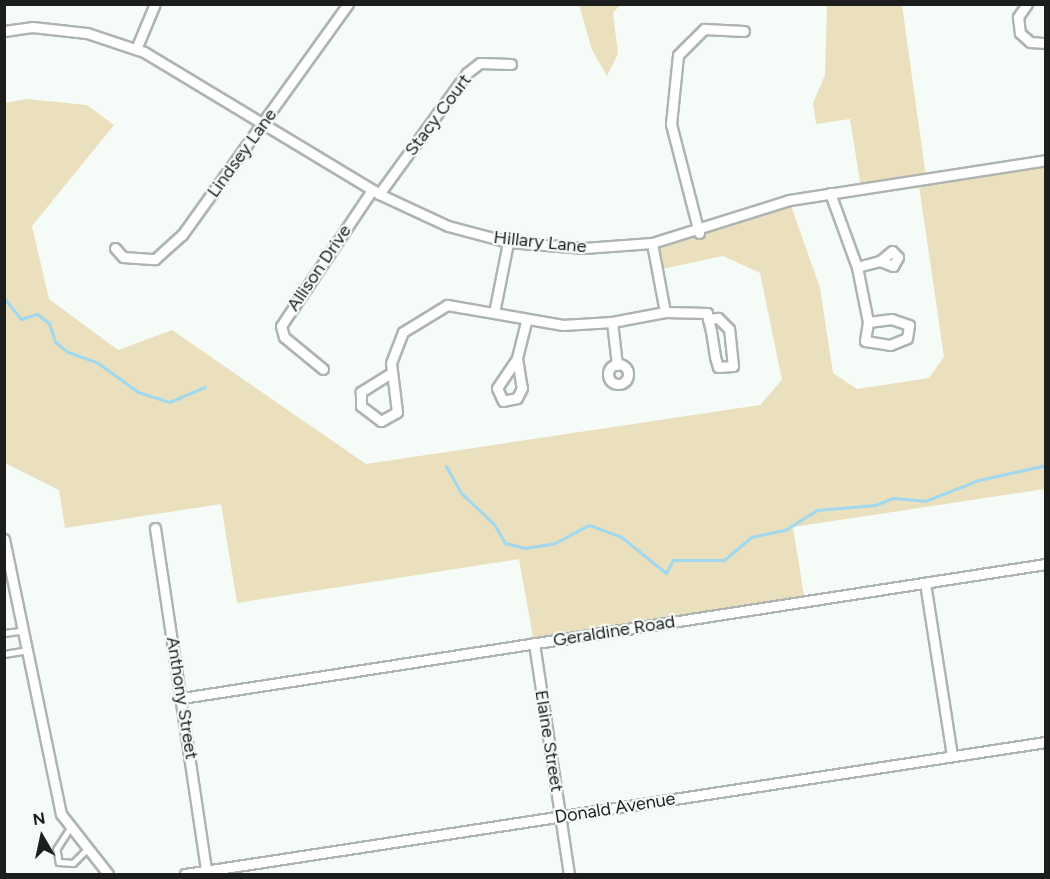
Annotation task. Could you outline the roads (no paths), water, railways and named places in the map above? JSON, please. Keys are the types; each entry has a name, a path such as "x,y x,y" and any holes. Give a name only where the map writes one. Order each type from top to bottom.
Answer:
{"street":[{"path":"1027,4 1018,16 1020,33 1030,42 1045,43 1046,54"},
{"path":"136,49 152,5"},
{"name":"Lindsey Lane","path":"115,248 123,257 155,259 182,235 262,126 345,5"},
{"name":"Hillary Lane","path":"4,31 32,27 87,33 136,49 262,126 376,191 448,226 508,242 584,248 652,243 699,233 789,200 1046,160"},
{"path":"699,233 672,134 678,55 704,29 744,31"},
{"name":"Stacy Court","path":"376,191 467,73 480,63 511,64"},
{"name":"Allison Drive","path":"323,369 284,337 281,326 376,191"},
{"path":"830,192 857,267 868,322 865,341 890,345 906,338 909,325 892,319 868,322"},
{"path":"494,313 508,242"},
{"path":"652,243 665,312"},
{"path":"857,267 880,261"},
{"path":"391,372 361,392 361,406 381,421 397,412 391,372 403,332 422,316 447,305 526,321 612,322 665,312 696,310 708,319 718,367 733,366 729,329 718,318 708,319"},
{"path":"517,358 526,321"},
{"path":"612,322 617,365"},
{"name":"Anthony Street","path":"155,528 206,868"},
{"path":"4,539 24,651 49,738 61,814 70,829 89,846 108,874"},
{"name":"Geraldine Road","path":"182,698 1046,564"},
{"path":"925,583 952,756"},
{"name":"Elaine Street","path":"534,643 570,874"},
{"name":"Donald Avenue","path":"185,874 206,868 560,817 1046,742"}],"lane":[{"path":"4,633 21,631"},
{"path":"4,654 24,651"},
{"path":"70,829 57,849 59,862 73,863 89,846"}],"waterway":[{"path":"4,298 21,319 37,314 49,323 55,342 68,352 98,363 138,392 169,402 205,387"},
{"path":"446,466 461,493 494,524 505,543 525,548 555,543 589,525 620,536 666,573 673,560 724,560 751,537 785,530 817,510 875,505 893,498 925,501 979,480 1046,465"}]}
